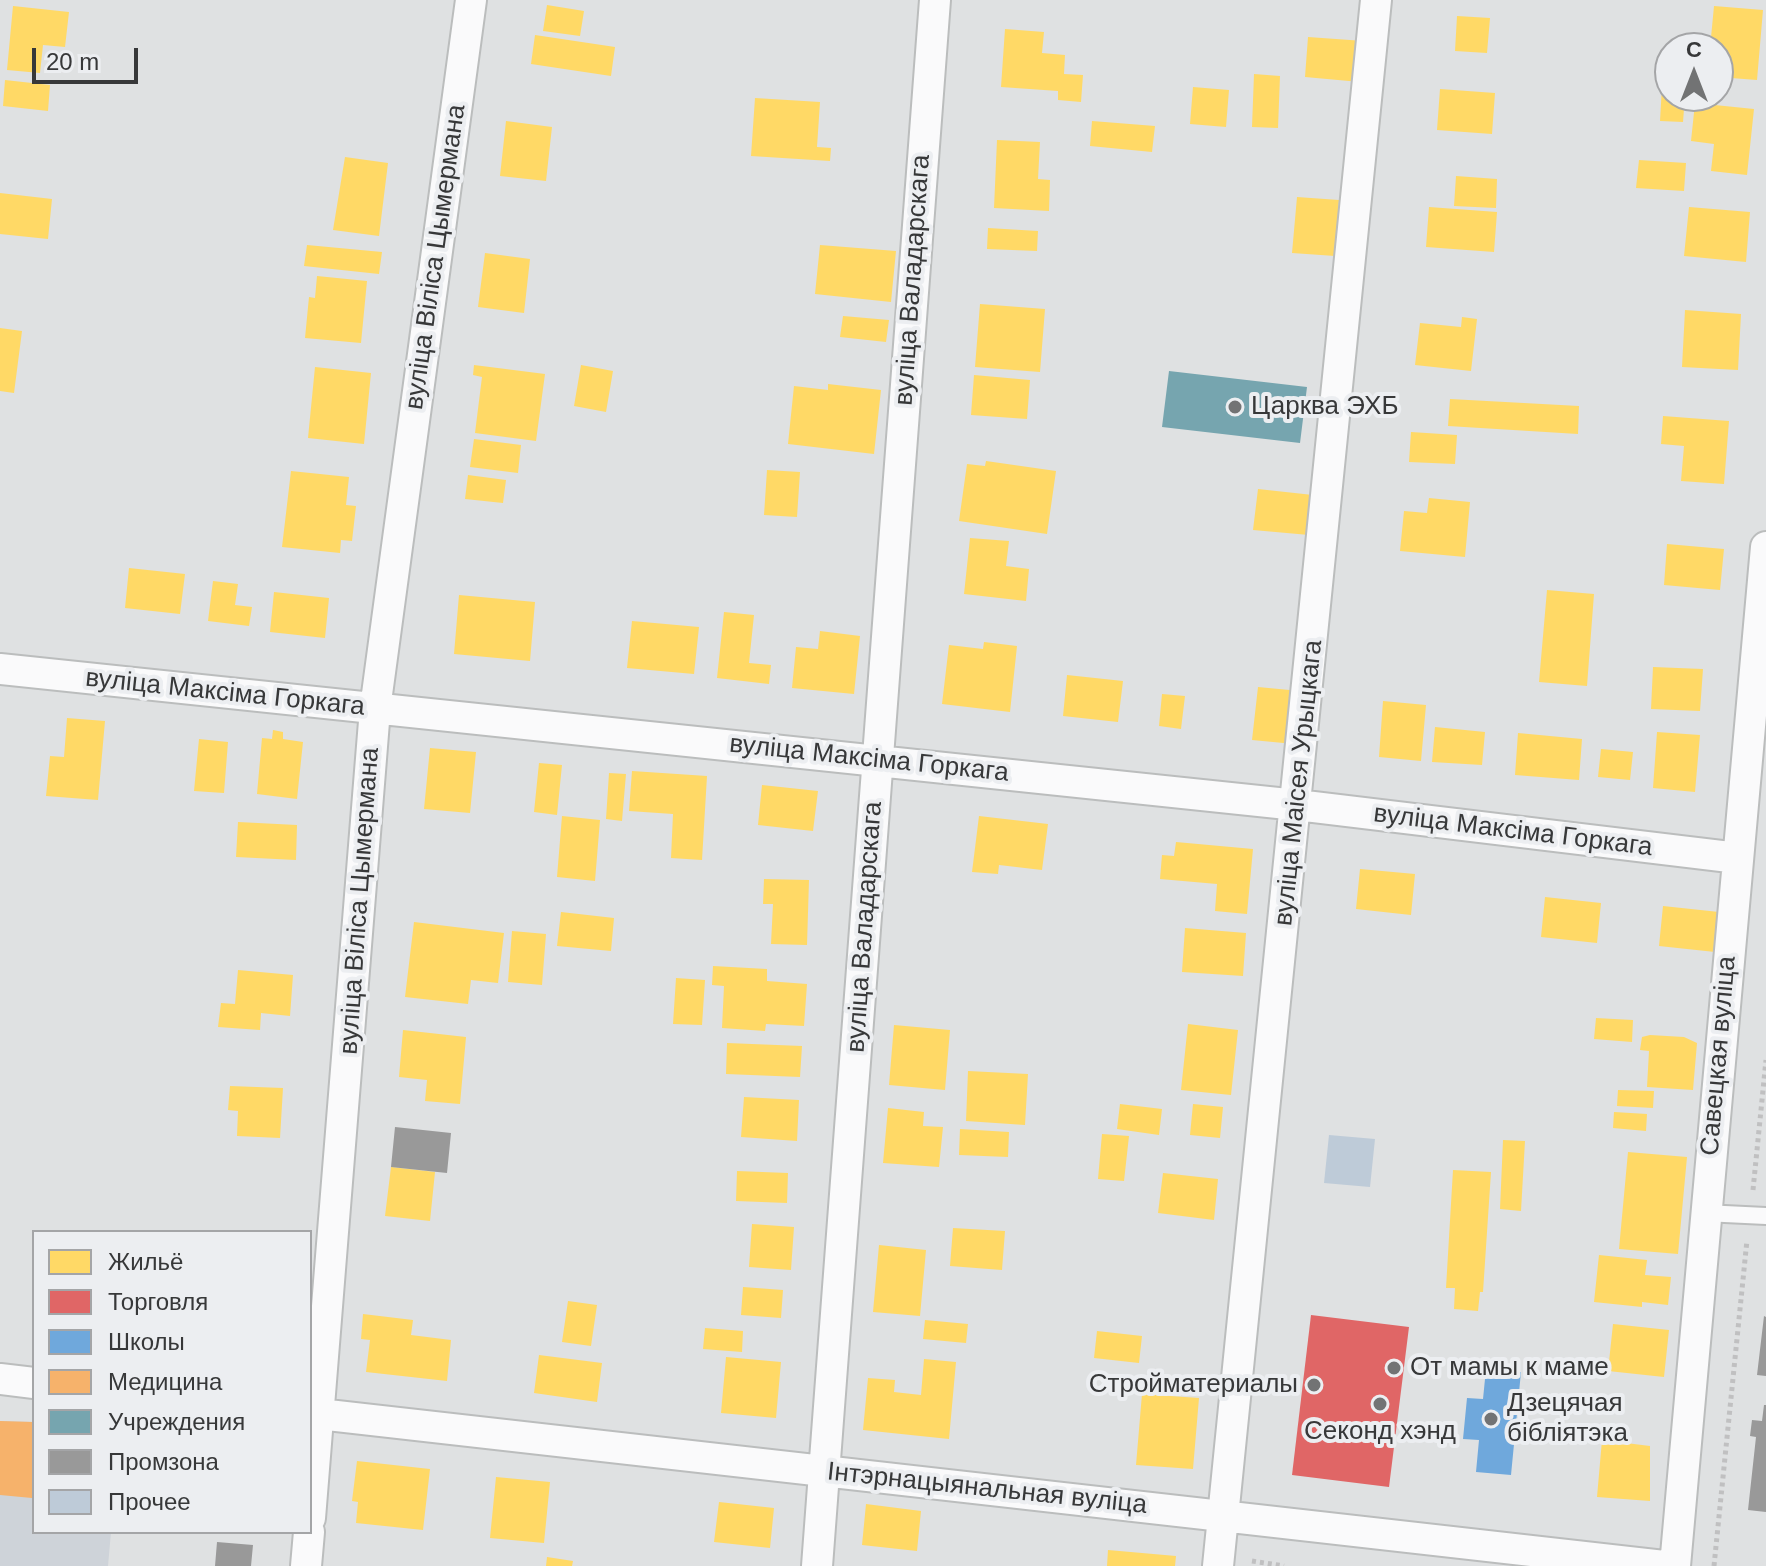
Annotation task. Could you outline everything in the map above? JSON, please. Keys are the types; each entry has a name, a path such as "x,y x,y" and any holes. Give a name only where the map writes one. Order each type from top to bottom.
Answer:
{"street":[{"name":"вуліца Віліса Цымермана","path":"312,1476 375,709 471,0"},
{"name":"вуліца Валадарскага","path":"817,1566 935,0"},
{"name":"вуліца Маісея Урыцкага","path":"1218,1566 1376,0"},
{"name":"Савецкая вуліца","path":"1675,1566 1704,1213 1766,547"},
{"name":"вуліца Максіма Горкага","path":"0,669 877,759 1738,858"},
{"path":"0,1379 32,1383"},
{"name":"Інтэрнацыянальная вуліца","path":"315,1413 605,1444 825,1472 1223,1513 1664,1566"},
{"path":"306,1566 309,1534"}],"lane":[{"path":"1704,1213 1758,1216"}],"path":[{"path":"1714,1566 1758,1216 1766,1060"}],"shaded area":[{"path":"0,1421 32,1422 32,1534 111,1534 108,1566 0,1566"}],"building: Жильё":[{"path":"547,5 584,11 580,36 543,31"},
{"path":"13,6 69,12 65,47 43,45 40,73 7,70"},
{"path":"1714,6 1763,10 1757,80 1734,78 1734,32 1712,32"},
{"path":"1457,16 1490,18 1487,53 1455,51"},
{"path":"1005,29 1044,32 1042,53 1065,55 1064,74 1083,75 1081,102 1058,100 1058,91 1001,87"},
{"path":"535,35 615,47 611,76 531,64"},
{"path":"1308,37 1364,41 1360,82 1305,77"},
{"path":"1254,74 1280,76 1278,128 1252,127"},
{"path":"5,80 50,85 48,111 3,106"},
{"path":"1193,87 1229,90 1226,127 1190,124"},
{"path":"1440,89 1495,93 1492,134 1437,130"},
{"path":"755,98 820,102 817,147 831,148 830,161 751,156"},
{"path":"1734,107 1754,109 1747,175 1711,171 1714,144 1691,141 1694,112 1734,112"},
{"path":"1661,112 1684,112 1683,122 1660,121"},
{"path":"506,121 552,127 546,181 500,176"},
{"path":"1092,121 1155,126 1152,152 1090,146"},
{"path":"997,140 1040,142 1038,179 1050,180 1049,211 994,208"},
{"path":"345,157 388,163 379,236 333,230"},
{"path":"1639,160 1686,163 1684,191 1636,188"},
{"path":"1456,176 1497,179 1496,208 1454,206"},
{"path":"0,193 52,199 48,239 0,234"},
{"path":"1297,197 1339,200 1335,256 1292,253"},
{"path":"1429,207 1497,212 1494,252 1426,247"},
{"path":"1689,207 1750,212 1746,262 1684,256"},
{"path":"988,228 1038,231 1037,251 987,249"},
{"path":"307,245 382,252 379,274 304,266"},
{"path":"820,245 896,251 891,302 815,294"},
{"path":"485,253 530,259 524,313 478,307"},
{"path":"317,276 367,281 361,343 305,338 309,297 315,298"},
{"path":"980,304 1045,309 1040,372 975,367"},
{"path":"1685,310 1741,314 1738,370 1682,367"},
{"path":"843,316 889,320 886,342 840,337"},
{"path":"1462,317 1477,319 1471,371 1415,365 1420,323 1461,327"},
{"path":"0,328 22,331 14,393 0,391"},
{"path":"474,365 545,374 536,441 475,433 482,377 473,375"},
{"path":"581,365 613,371 606,412 574,406"},
{"path":"315,367 371,373 364,444 308,438"},
{"path":"974,375 1030,380 1027,419 971,415"},
{"path":"828,384 881,390 874,454 788,444 794,386 828,390"},
{"path":"1450,399 1579,406 1578,434 1448,426"},
{"path":"1663,416 1729,421 1724,484 1681,481 1684,446 1661,444"},
{"path":"1411,432 1457,435 1455,464 1409,462"},
{"path":"474,439 521,445 518,473 470,467"},
{"path":"986,461 1056,471 1047,534 959,521 967,464 985,466"},
{"path":"767,470 800,472 797,517 764,515"},
{"path":"291,471 349,477 346,505 356,506 352,541 341,540 340,553 282,547"},
{"path":"468,475 506,480 503,503 465,499"},
{"path":"1258,489 1313,495 1309,535 1253,530"},
{"path":"1429,498 1470,502 1465,557 1400,551 1404,511 1427,513"},
{"path":"970,538 1009,541 1006,566 1029,569 1026,601 964,594"},
{"path":"1667,544 1724,549 1720,590 1664,585"},
{"path":"129,568 185,574 180,614 125,608"},
{"path":"213,581 238,584 235,605 252,607 249,626 208,621"},
{"path":"1547,590 1594,594 1587,686 1539,682"},
{"path":"274,592 329,598 325,638 270,632"},
{"path":"459,595 535,602 530,661 454,654"},
{"path":"724,612 754,615 749,663 771,665 769,684 717,678"},
{"path":"632,621 699,627 694,674 627,668"},
{"path":"820,631 860,636 854,694 792,688 796,647 818,649"},
{"path":"984,642 1017,646 1010,712 942,704 949,645 983,649"},
{"path":"1653,667 1703,669 1700,711 1651,709"},
{"path":"1067,675 1123,681 1118,722 1063,716"},
{"path":"1258,687 1300,691 1294,744 1252,740"},
{"path":"1162,694 1185,696 1181,729 1159,726"},
{"path":"1383,701 1426,705 1421,761 1379,757"},
{"path":"67,718 105,721 98,800 46,796 50,756 64,757"},
{"path":"1435,727 1485,732 1482,765 1432,762"},
{"path":"273,730 283,732 283,739 303,742 297,799 257,794 262,738 272,739"},
{"path":"1657,732 1700,735 1695,792 1653,788"},
{"path":"1518,733 1582,739 1579,780 1515,775"},
{"path":"199,739 228,742 224,793 194,791"},
{"path":"430,748 476,752 470,813 424,809"},
{"path":"1601,749 1633,752 1630,780 1598,777"},
{"path":"539,763 562,765 557,815 534,812"},
{"path":"632,771 707,776 702,860 671,858 673,814 629,811"},
{"path":"609,773 626,774 622,821 606,819"},
{"path":"762,785 818,791 813,831 758,825"},
{"path":"562,816 600,820 595,881 557,877"},
{"path":"979,816 1048,824 1042,870 999,865 998,874 972,872"},
{"path":"238,822 297,825 296,860 236,857"},
{"path":"1176,842 1253,849 1247,914 1215,911 1217,884 1160,879 1162,855 1174,856"},
{"path":"1360,869 1415,874 1411,915 1356,909"},
{"path":"764,879 809,880 807,945 771,944 773,904 763,904"},
{"path":"1545,897 1601,903 1597,943 1541,937"},
{"path":"1663,906 1719,912 1715,952 1659,946"},
{"path":"561,912 614,918 611,951 557,946"},
{"path":"414,922 504,933 498,983 471,980 468,1004 405,997"},
{"path":"1185,928 1246,933 1243,976 1182,972"},
{"path":"512,931 546,934 542,985 508,982"},
{"path":"713,966 767,969 767,981 807,984 804,1026 766,1024 765,1031 722,1028 724,986 712,985"},
{"path":"238,970 293,975 290,1016 261,1013 260,1030 218,1027 221,1003 235,1004"},
{"path":"676,978 705,980 702,1025 673,1024"},
{"path":"1596,1018 1633,1020 1632,1042 1594,1039"},
{"path":"1188,1024 1238,1030 1231,1095 1181,1090"},
{"path":"894,1025 950,1030 945,1090 889,1085"},
{"path":"403,1030 466,1037 460,1104 425,1101 427,1080 399,1077"},
{"path":"1642,1037 1684,1037 1697,1043 1693,1090 1647,1087 1649,1051 1640,1050"},
{"path":"727,1043 802,1046 800,1077 726,1074"},
{"path":"968,1071 1028,1074 1025,1125 966,1121"},
{"path":"230,1086 283,1088 280,1138 237,1136 238,1111 228,1110"},
{"path":"1618,1090 1654,1091 1653,1108 1617,1106"},
{"path":"744,1097 799,1100 797,1141 741,1137"},
{"path":"1120,1104 1162,1109 1159,1135 1117,1129"},
{"path":"1193,1104 1223,1107 1220,1138 1190,1135"},
{"path":"888,1108 924,1112 923,1126 943,1127 939,1167 883,1163"},
{"path":"1614,1112 1647,1114 1646,1131 1613,1128"},
{"path":"960,1129 1009,1132 1008,1157 959,1155"},
{"path":"1102,1134 1129,1136 1124,1181 1098,1179"},
{"path":"1503,1140 1525,1141 1521,1211 1500,1209"},
{"path":"1628,1152 1687,1157 1678,1254 1619,1249"},
{"path":"391,1167 435,1172 430,1221 385,1216"},
{"path":"1453,1170 1491,1172 1483,1292 1480,1292 1478,1311 1454,1309 1455,1288 1446,1288"},
{"path":"737,1171 788,1173 787,1203 736,1201"},
{"path":"1163,1173 1218,1179 1214,1220 1158,1213"},
{"path":"752,1224 794,1227 791,1270 749,1267"},
{"path":"953,1228 1005,1231 1002,1270 950,1266"},
{"path":"879,1245 926,1250 920,1316 873,1312"},
{"path":"1599,1255 1647,1260 1645,1275 1671,1277 1668,1305 1642,1302 1642,1307 1594,1302"},
{"path":"743,1287 783,1290 781,1318 741,1315"},
{"path":"568,1301 597,1305 591,1346 562,1342"},
{"path":"363,1314 413,1320 411,1335 451,1340 447,1381 366,1372 370,1340 361,1339"},
{"path":"925,1320 968,1324 966,1343 923,1339"},
{"path":"1613,1324 1669,1330 1664,1377 1608,1371"},
{"path":"705,1328 743,1331 742,1352 703,1349"},
{"path":"1097,1331 1142,1336 1139,1363 1094,1358"},
{"path":"539,1355 602,1363 597,1402 534,1393"},
{"path":"726,1357 781,1362 776,1418 721,1413"},
{"path":"924,1359 956,1362 949,1439 863,1430 868,1378 895,1380 894,1392 921,1395"},
{"path":"1142,1394 1199,1398 1193,1469 1136,1465"},
{"path":"1602,1440 1650,1446 1650,1501 1597,1497"},
{"path":"357,1461 430,1469 423,1530 356,1523 358,1502 352,1501"},
{"path":"496,1477 550,1482 544,1543 490,1538"},
{"path":"719,1502 774,1508 770,1548 714,1542"},
{"path":"866,1504 921,1511 917,1551 862,1545"},
{"path":"1108,1550 1176,1556 1175,1566 1107,1566"},
{"path":"547,1557 573,1561 572,1566 546,1566"}],"building: Торговля":[{"path":"1311,1315 1409,1327 1389,1487 1292,1475"}],"building: Школы":[{"name":"Дзецячая бібліятэка","path":"1486,1369 1521,1372 1511,1475 1476,1472 1479,1440 1463,1439 1467,1398 1483,1399"}],"building: Медицина":[{"path":"0,1421 32,1422 32,1498 0,1495"}],"building: Учреждения":[{"name":"Царква ЭХБ","path":"1169,371 1307,387 1300,443 1162,427"}],"building: Промзона":[{"path":"395,1127 451,1133 447,1173 391,1167"},
{"path":"1766,1317 1766,1376 1757,1375"},
{"path":"1764,1405 1766,1512 1748,1510 1756,1437 1750,1436 1752,1420 1762,1421"},
{"path":"217,1542 253,1545 251,1566 215,1566"}],"building: Прочее":[{"path":"1329,1135 1375,1139 1370,1187 1324,1183"}],"place":[{"name":"Царква ЭХБ","path":"1235,407"},
{"name":"От мамы к маме","path":"1394,1368"},
{"name":"Стройматериалы","path":"1314,1385"},
{"name":"Секонд хэнд","path":"1380,1404"},
{"name":"Дзецячая бібліятэка","path":"1491,1419"}]}
